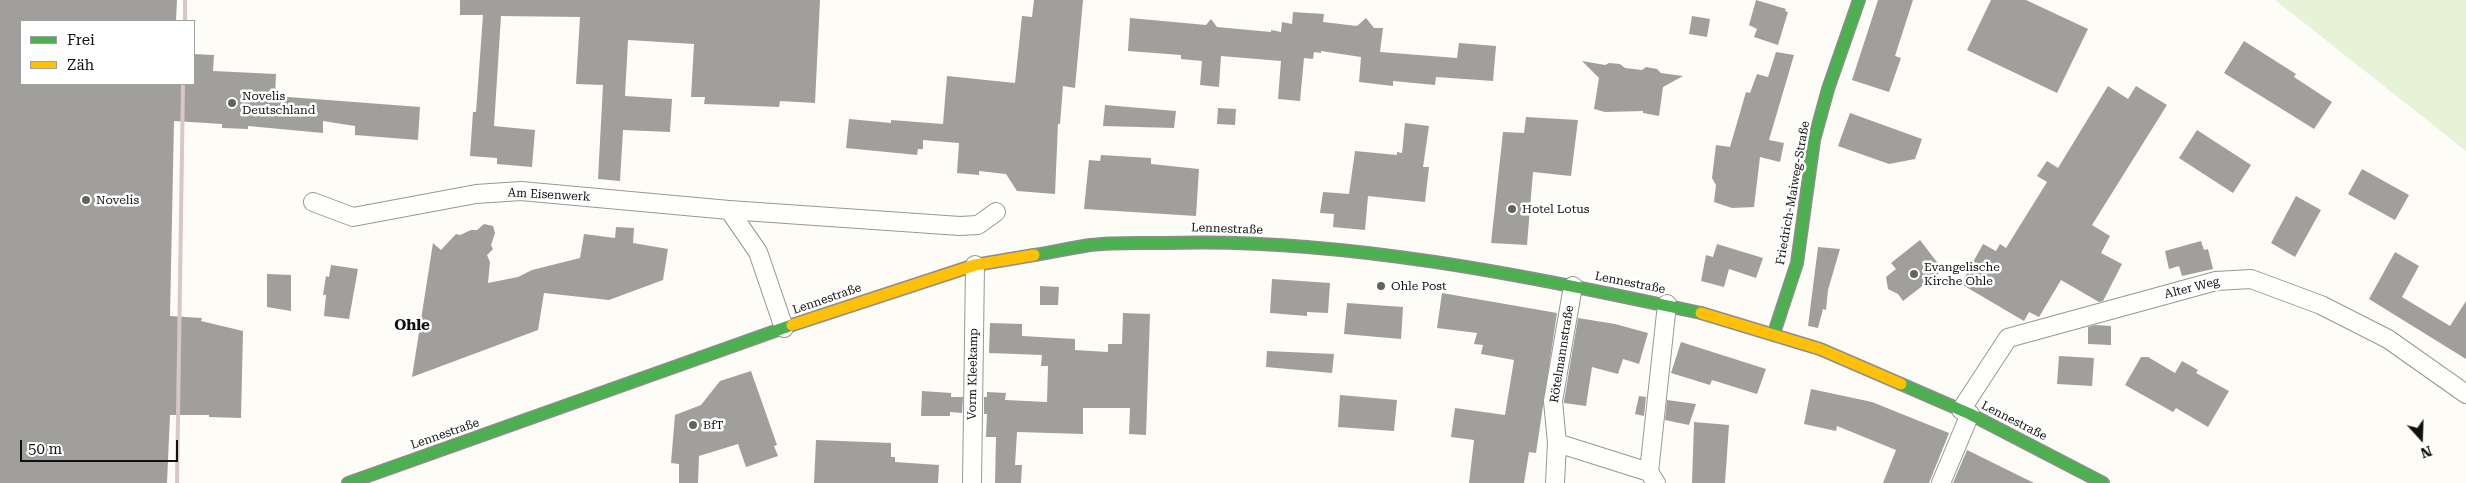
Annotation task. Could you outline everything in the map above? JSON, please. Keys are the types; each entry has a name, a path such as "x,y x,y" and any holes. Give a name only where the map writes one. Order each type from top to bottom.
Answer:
{"main road":[{"name":"Friedrich-Maiweg-Straße","path":"1774,333 1797,262 1814,140 1828,89 1859,0"},
{"name":"Lennestraße","path":"348,483 784,328 975,265 1091,245 1219,241 1267,243 1389,257 1573,286 1667,304 1774,333 1820,349 1965,412 2103,483"}],"street":[{"name":"Am Eisenwerk","path":"313,202 352,217 476,194 521,191 729,210 960,226 978,225 996,212"},
{"path":"729,210 758,252 784,328"},
{"name":"Vorm Kleekamp","path":"972,483 975,265"},
{"name":"Alter Weg","path":"1941,483 1965,412 2008,338 2216,281 2251,279 2321,305 2388,339 2466,394"},
{"name":"Rötelmannstraße","path":"1555,483 1557,443 1553,401 1573,286"},
{"path":"1557,443 1652,478 1667,304"}],"green space":[{"path":"2275,0 2466,0 2466,151"}],"building":[{"name":"Novelis","path":"0,0 177,0 176,20 20,20 20,85 195,85 195,54 214,55 213,71 276,74 275,96 420,107 418,140 355,135 355,126 323,121 323,133 248,126 248,129 222,128 222,124 174,121 170,316 202,318 201,321 243,331 241,418 209,417 209,415 170,415 167,483 0,483"},
{"path":"460,0 820,0 815,103 780,101 779,107 704,104 705,97 691,97 694,44 628,40 625,96 672,99 670,132 623,130 620,181 598,179 603,85 576,84 580,17 501,16 494,126 535,130 532,167 497,164 497,158 470,156 473,112 476,112 483,15 460,15"},
{"path":"1034,0 1083,0 1075,88 1063,86 1060,124 1058,124 1055,194 1017,191 1006,174 979,171 979,175 957,173 959,143 923,140 923,149 918,149 917,155 846,148 849,119 891,123 891,120 943,124 947,76 1015,83 1022,16 1032,17"},
{"path":"1756,0 1786,9 1785,11 1788,12 1778,45 1754,37 1757,29 1749,25"},
{"path":"1878,0 1913,0 1895,56 1901,58 1889,92 1852,80"},
{"path":"1991,0 2026,0 2088,29 2057,93 1967,50"},
{"path":"1293,12 1324,14 1323,22 1357,26 1366,18 1374,28 1383,28 1380,52 1457,58 1459,43 1496,46 1493,81 1436,77 1435,85 1393,81 1393,86 1359,82 1361,57 1321,51 1321,53 1314,52 1313,59 1304,58 1300,101 1278,99 1281,61 1221,56 1219,87 1200,85 1202,61 1181,59 1181,55 1128,51 1130,18 1206,25 1211,19 1217,27 1281,32 1282,22 1292,24"},
{"path":"1692,16 1710,19 1707,37 1689,34"},
{"path":"2244,41 2296,74 2294,77 2332,102 2314,129 2224,73"},
{"path":"1776,52 1794,55 1769,140 1784,143 1780,162 1760,157 1754,207 1732,208 1714,202 1716,185 1712,178 1716,145 1730,147 1746,92 1750,93 1757,74 1768,77"},
{"path":"1582,61 1605,65 1609,63 1620,64 1625,68 1642,70 1646,67 1657,69 1661,73 1683,76 1663,87 1659,116 1643,113 1643,111 1605,112 1594,109 1599,78"},
{"path":"2108,86 2128,99 2136,86 2167,105 2092,225 2110,236 2101,253 2122,264 2103,301 2099,302 2061,280 2039,317 2029,312 2024,321 1961,284 1983,244 1996,251 2000,244 2006,248 2047,182 2037,176 2047,161 2058,168"},
{"path":"1105,105 1176,111 1174,128 1103,126"},
{"path":"1218,108 1236,109 1235,125 1217,124"},
{"path":"1850,113 1922,139 1915,159 1889,164 1838,146"},
{"name":"Hotel Lotus","path":"1526,117 1578,120 1571,176 1533,172 1527,245 1491,243 1503,132 1524,133"},
{"path":"1405,123 1429,126 1423,167 1429,167 1425,202 1368,196 1365,230 1333,227 1334,214 1320,213 1323,192 1349,194 1355,151 1397,155 1397,152 1402,153"},
{"path":"2197,130 2251,165 2233,193 2179,158"},
{"path":"1101,155 1151,158 1151,164 1199,169 1196,216 1084,209 1089,160 1100,161"},
{"path":"2362,169 2409,195 2395,220 2348,194"},
{"path":"2296,196 2321,210 2295,257 2271,243"},
{"path":"484,224 493,226 495,233 491,245 493,249 487,255 490,262 488,283 518,277 532,270 580,258 584,234 615,238 616,227 634,228 633,243 668,249 663,280 609,300 544,293 538,330 412,377 433,243 441,250 456,234 460,235 471,230 477,230"},
{"name":"Evangelische Kirche Ohle","path":"1920,240 1943,270 1903,301 1898,294 1888,289 1886,277 1896,269 1891,263"},
{"path":"2201,241 2204,250 2208,249 2213,269 2182,276 2179,266 2169,269 2165,251"},
{"path":"1717,244 1763,258 1756,278 1729,269 1724,287 1701,281 1706,255 1713,257"},
{"path":"1818,247 1840,249 1828,290 1826,310 1823,309 1818,328 1808,326"},
{"path":"2395,252 2419,266 2402,297 2450,326 2466,301 2466,359 2369,299"},
{"path":"331,265 358,269 349,319 324,316 326,295 323,295 326,276 329,277"},
{"path":"267,274 291,275 291,311 267,307"},
{"path":"1272,279 1330,283 1328,313 1307,312 1307,316 1270,313"},
{"path":"1040,286 1059,287 1058,305 1040,305"},
{"path":"1442,293 1557,313 1536,453 1529,452 1524,483 1469,483 1474,440 1451,437 1455,408 1505,415 1514,360 1481,354 1483,345 1474,344 1477,333 1437,328"},
{"path":"1347,303 1403,307 1401,339 1344,334"},
{"path":"1123,313 1150,314 1146,435 1129,434 1130,408 1083,408 1083,434 1017,432 1015,465 1022,465 1021,483 995,483 996,437 986,437 987,414 984,414 984,397 987,397 987,392 1006,393 1005,400 1047,402 1048,366 1041,366 1042,355 989,353 990,323 1022,324 1022,336 1075,339 1075,350 1108,352 1108,344 1122,344"},
{"path":"1578,318 1615,324 1648,333 1639,364 1623,359 1618,374 1592,367 1586,406 1564,403"},
{"path":"2095,325 2111,326 2111,345 2088,344 2088,327"},
{"path":"1681,342 1766,369 1757,394 1712,380 1710,385 1671,373"},
{"path":"1267,351 1334,354 1332,373 1266,367"},
{"path":"2059,356 2094,358 2092,386 2057,384"},
{"path":"2141,357 2148,357 2175,373 2182,361 2198,370 2196,373 2229,391 2208,427 2176,408 2173,412 2125,385"},
{"path":"751,371 777,445 774,446 778,456 746,467 738,444 699,456 698,483 679,483 679,464 671,463 675,415 701,405 720,381"},
{"path":"1811,389 1872,402 1949,433 1929,483 1883,483 1896,450 1837,426 1836,431 1804,424"},
{"path":"922,391 951,393 951,397 963,397 962,413 950,412 950,416 921,416"},
{"path":"1340,395 1397,400 1394,431 1338,427"},
{"path":"1639,396 1646,397 1644,416 1635,414"},
{"path":"1667,400 1696,404 1689,425 1665,420"},
{"path":"1694,422 1729,425 1725,483 1692,483"},
{"path":"816,440 891,443 891,457 895,457 895,462 939,465 938,483 814,483"},
{"path":"1967,450 2034,483 1953,483"}],"railway":[{"path":"185,0 185,20"},
{"path":"177,483 183,85"}],"traffic: fast":[{"path":"1774,333 1797,263 1814,140 1828,89 1859,0"},
{"path":"1034,255 1090,245 1118,243 1232,243 1299,246 1367,253 1502,273 1701,313"},
{"path":"348,483 792,325"},
{"path":"1901,384 1970,414 2103,483"}],"traffic: slow":[{"path":"792,325 975,265 1034,255"},
{"path":"1701,313 1820,349 1901,384"}],"place":[{"name":"Novelis Deutschland","path":"232,103"},
{"name":"Novelis","path":"86,200"},
{"name":"Hotel Lotus","path":"1512,209"},
{"name":"Evangelische Kirche Ohle","path":"1914,274"},
{"name":"Ohle Post","path":"1381,286"},
{"name":"BfT","path":"693,425"}],"district":[{"name":"Ohle","path":"412,326"}]}
